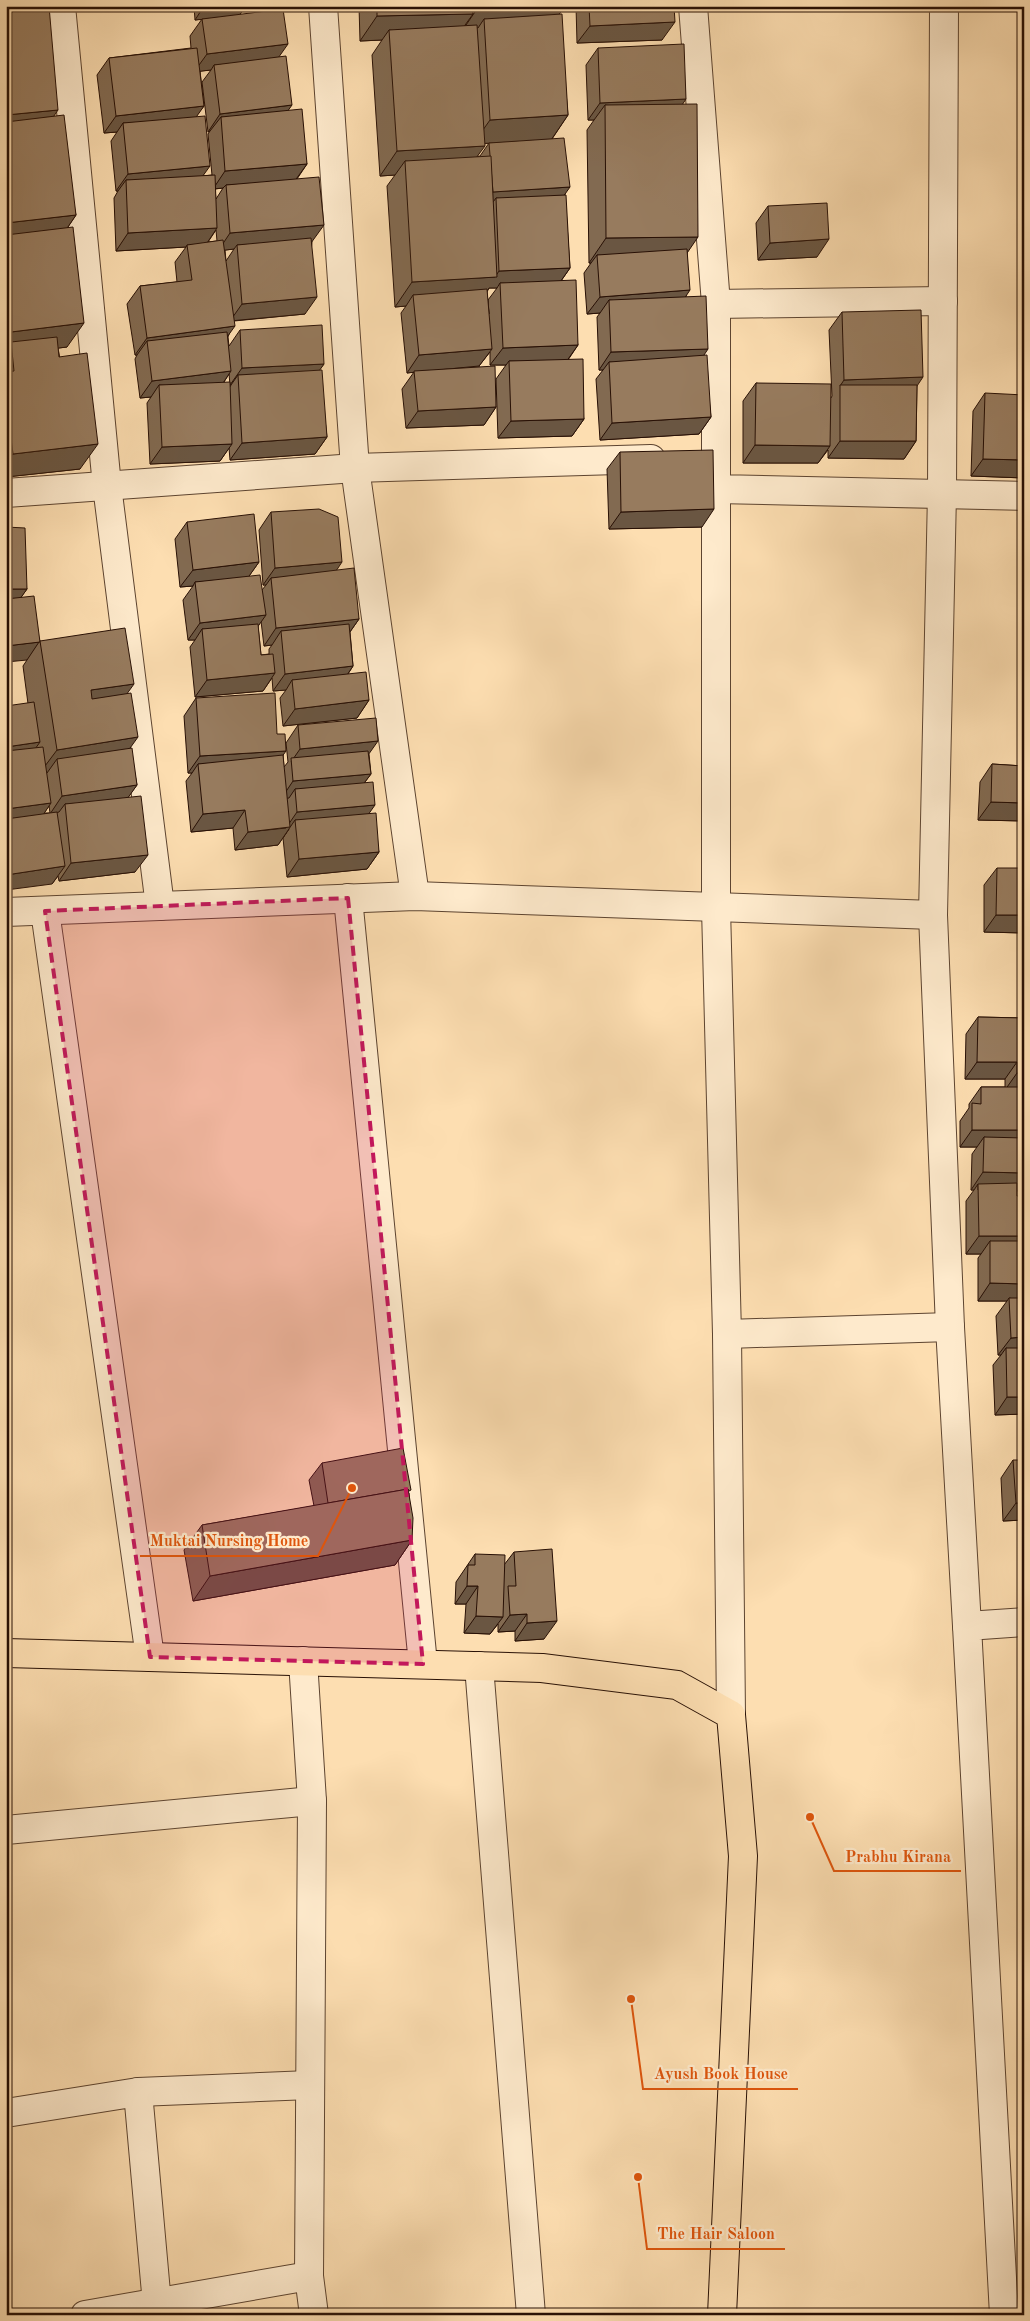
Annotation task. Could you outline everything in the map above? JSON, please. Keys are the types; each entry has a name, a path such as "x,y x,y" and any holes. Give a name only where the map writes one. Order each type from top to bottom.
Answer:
{"main road":[{"path":"6,1653 542,1668 677,1685 732,1715 743,1856 722,2315"}],"street":[{"path":"61,6 107,486 160,906"},
{"path":"323,6 355,468 415,896"},
{"path":"693,6 716,304 716,908 727,1334 732,1715"},
{"path":"944,6 942,493 933,915 950,1327 1004,2315"},
{"path":"716,304 943,301"},
{"path":"6,493 355,468 717,457"},
{"path":"716,489 1024,496"},
{"path":"6,912 415,896 933,915"},
{"path":"348,898 423,1664"},
{"path":"45,911 150,1657"},
{"path":"727,1334 950,1327"},
{"path":"967,1626 1024,1622"},
{"path":"303,1661 312,1801 309,2276 314,2315"},
{"path":"478,1666 531,2315"},
{"path":"6,1830 312,1801"},
{"path":"6,2113 138,2092 310,2085"},
{"path":"138,2092 156,2308"},
{"path":"86,2315 156,2308 309,2276"}],"highlighted area":[{"path":"348,898 423,1664 150,1657 45,911"}],"building":[{"path":"6,6 49,6 58,110 6,115"},
{"path":"377,6 472,6 473,14 377,16"},
{"path":"589,6 674,6 675,22 590,26"},
{"path":"283,9 288,44 207,54 202,19"},
{"path":"562,14 568,115 490,120 484,19"},
{"path":"477,25 485,146 397,151 389,30"},
{"path":"684,44 686,99 600,103 598,48"},
{"path":"197,48 204,106 116,116 109,58"},
{"path":"286,56 292,105 220,114 214,65"},
{"path":"697,104 698,237 606,238 605,105"},
{"path":"302,109 307,164 225,171 221,117"},
{"path":"64,115 76,215 6,223 6,122"},
{"path":"205,116 210,166 128,174 123,123"},
{"path":"564,138 570,187 493,192 489,143"},
{"path":"491,156 497,277 412,282 405,161"},
{"path":"215,175 217,228 128,233 126,180"},
{"path":"319,177 324,225 230,233 226,185"},
{"path":"566,195 570,268 499,271 496,198"},
{"path":"827,203 829,239 770,243 768,206"},
{"path":"73,227 84,323 11,332 6,293 6,235"},
{"path":"311,238 317,297 242,304 237,245"},
{"path":"223,240 235,326 147,338 140,286 192,280 187,245"},
{"path":"687,249 690,290 600,297 597,255"},
{"path":"576,280 578,345 503,348 500,283"},
{"path":"487,289 492,349 419,355 413,295"},
{"path":"706,296 708,349 611,352 609,300"},
{"path":"921,310 923,377 844,380 842,312"},
{"path":"322,325 324,364 242,368 240,330"},
{"path":"227,332 231,371 152,381 147,341"},
{"path":"57,337 59,357 87,353 98,444 13,454 6,399 6,372 14,371 11,342"},
{"path":"707,355 711,417 612,423 609,362"},
{"path":"583,359 584,419 511,421 509,361"},
{"path":"495,366 496,407 418,411 414,371"},
{"path":"322,370 327,437 242,443 238,375"},
{"path":"230,382 232,444 162,447 159,385"},
{"path":"756,383 831,384 830,446 755,445"},
{"path":"840,385 917,385 916,441 840,441"},
{"path":"985,393 1024,395 1024,460 983,459"},
{"path":"713,450 714,509 621,512 620,452"},
{"path":"319,509 338,517 342,562 275,568 271,512"},
{"path":"254,514 259,562 193,570 187,522"},
{"path":"6,527 25,528 27,589 6,589"},
{"path":"354,568 359,619 276,628 271,578"},
{"path":"260,575 266,615 200,623 195,582"},
{"path":"34,596 40,642 6,646 6,599"},
{"path":"258,624 261,655 273,654 275,673 207,680 202,629"},
{"path":"349,624 353,666 285,674 281,631"},
{"path":"125,628 134,684 91,690 92,699 131,693 138,737 57,750 40,641"},
{"path":"366,672 369,700 295,709 292,680"},
{"path":"275,693 277,734 285,734 286,751 200,756 196,698"},
{"path":"34,702 40,742 6,747 6,706"},
{"path":"376,718 378,741 300,749 298,725"},
{"path":"43,747 51,803 6,809 6,751"},
{"path":"132,748 137,785 62,796 57,759"},
{"path":"368,751 371,774 293,781 291,758"},
{"path":"283,755 290,827 248,832 245,810 203,814 198,764"},
{"path":"992,764 1024,766 1024,803 991,802"},
{"path":"373,782 375,805 297,812 295,789"},
{"path":"141,796 148,855 71,863 65,804"},
{"path":"57,812 65,866 6,875 6,819"},
{"path":"376,813 379,852 299,859 295,820"},
{"path":"997,868 1024,868 1024,915 996,915"},
{"path":"978,1017 1024,1018 1024,1073 1017,1073 1017,1062 977,1062"},
{"path":"981,1087 1024,1087 1024,1130 972,1130 972,1103 981,1104"},
{"path":"984,1137 1024,1138 1024,1173 983,1172"},
{"path":"1017,1183 1017,1196 1024,1196 1024,1236 979,1236 978,1184"},
{"path":"990,1241 1024,1241 1024,1284 990,1283"},
{"path":"1009,1298 1024,1298 1024,1337 1011,1338"},
{"path":"1006,1348 1024,1348 1024,1397 1007,1397"},
{"path":"403,1448 411,1490 328,1503 322,1463"},
{"path":"1013,1460 1024,1460 1024,1503 1016,1503"},
{"path":"408,1489 413,1518 412,1540 210,1576 202,1525"},
{"path":"552,1549 557,1621 527,1623 527,1614 510,1615 508,1586 516,1586 514,1552"},
{"path":"475,1554 505,1555 503,1617 476,1616 478,1586 467,1586 468,1565 475,1565"}],"place":[{"name":"Muktai Nursing Home","path":"352,1488"},
{"name":"Prabhu Kirana","path":"810,1817"},
{"name":"Ayush Book House","path":"631,1999"},
{"name":"The Hair Saloon","path":"638,2177"}]}
